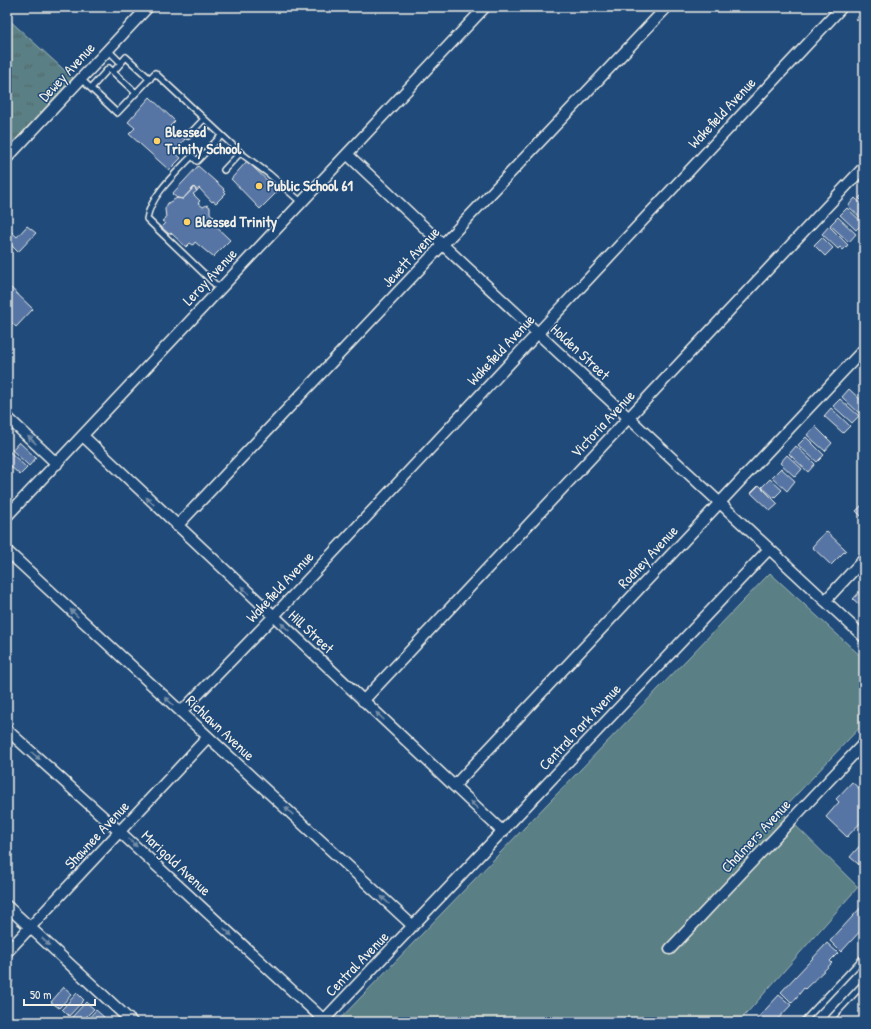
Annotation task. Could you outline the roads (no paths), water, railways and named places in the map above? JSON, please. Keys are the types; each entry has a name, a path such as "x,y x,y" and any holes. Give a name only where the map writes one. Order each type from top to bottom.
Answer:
{"street":[{"name":"Dewey Avenue","path":"7,158 148,7"},
{"name":"Leroy Avenue","path":"7,516 485,7"},
{"name":"Jewett Avenue","path":"177,526 667,7"},
{"name":"Wakefield Avenue","path":"181,712 273,617 842,7"},
{"name":"Holden Street","path":"347,154 864,637"},
{"name":"Victoria Avenue","path":"363,700 864,167"},
{"name":"Rodney Avenue","path":"454,786 864,349"},
{"path":"7,417 57,464"},
{"name":"Hill Street","path":"83,436 273,617 503,832"},
{"name":"Central Park Avenue","path":"413,926 769,549"},
{"name":"Richlawn Avenue","path":"7,551 413,926"},
{"path":"825,601 864,558"},
{"name":"Marigold Avenue","path":"7,730 120,832 323,1021"},
{"name":"Shawnee Avenue","path":"7,952 208,737"},
{"name":"Chalmers Avenue","path":"670,949 864,743"},
{"path":"7,906 132,1022"},
{"name":"Central Avenue","path":"323,1021 413,926"}],"lane":[{"path":"108,50 121,63"},
{"path":"113,72 126,57 150,79"},
{"path":"91,88 109,68 136,93"},
{"path":"81,79 117,113 155,73 221,136 301,202"},
{"path":"188,136 204,119"},
{"path":"220,289 147,219 149,208 172,177 192,156 197,161 221,136"},
{"path":"224,170 240,152"},
{"path":"803,1022 864,957"},
{"path":"828,1022 864,983"}],"place":[{"name":"Blessed Trinity School","path":"157,141"},
{"name":"Public School 61","path":"259,186"},
{"name":"Blessed Trinity","path":"187,222"}]}
